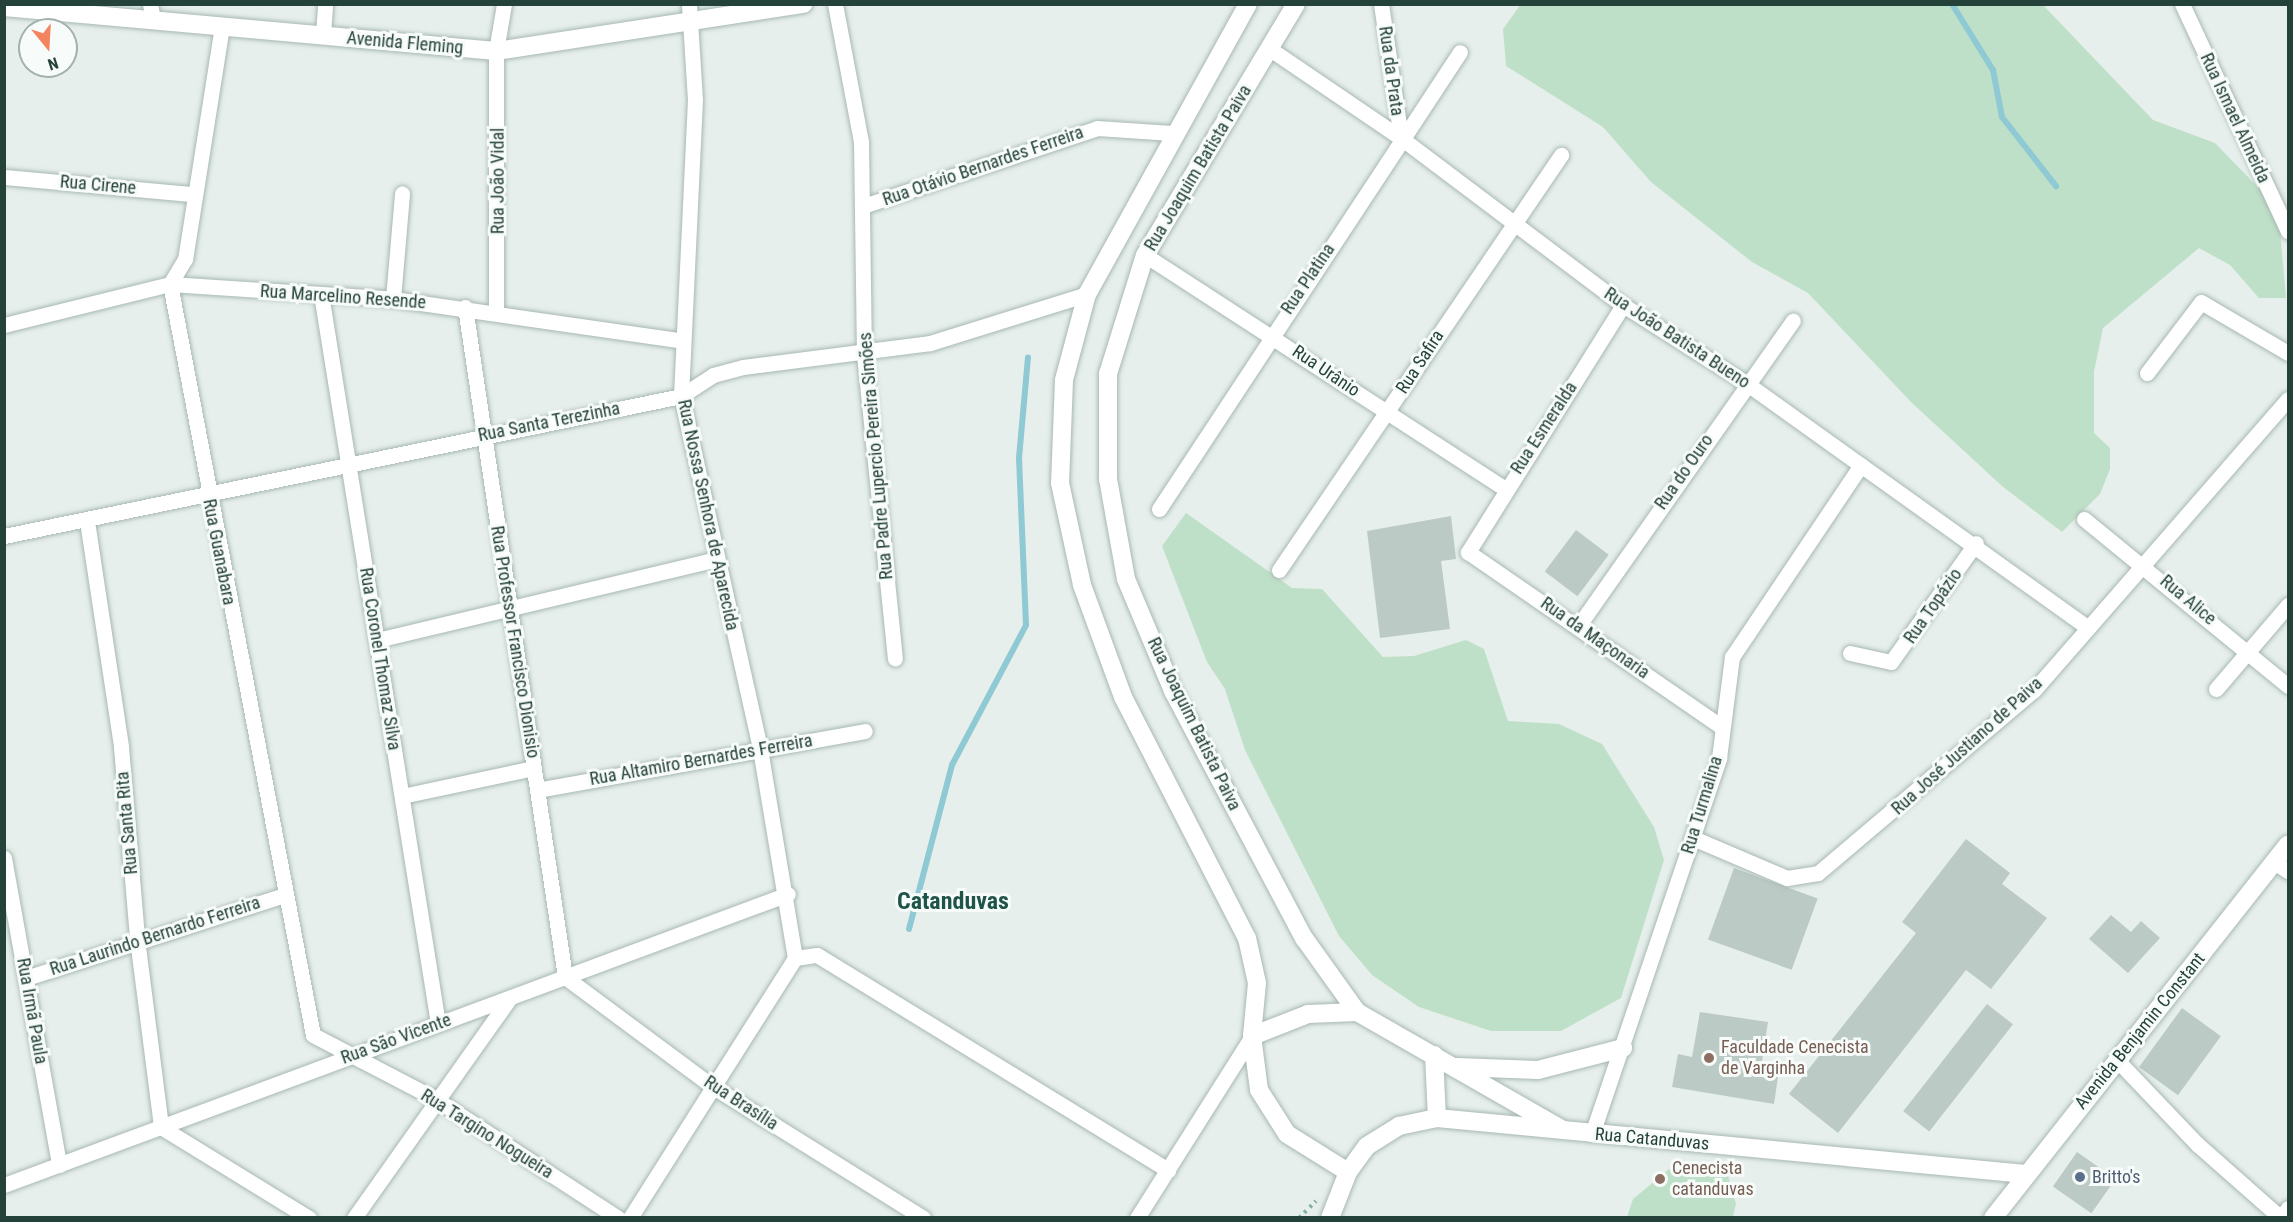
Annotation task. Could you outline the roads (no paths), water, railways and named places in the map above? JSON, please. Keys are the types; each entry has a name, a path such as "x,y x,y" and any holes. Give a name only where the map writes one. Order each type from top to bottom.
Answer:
{"main road":[{"name":"Avenida Fleming","path":"4,7 152,12 222,26 496,51 691,23 803,4"},
{"name":"Rua Joaquim Batista Paiva","path":"1248,4 1172,133 1087,294 1064,380 1060,483 1082,585 1123,697 1247,938 1257,983 1252,1036 1259,1090 1287,1134 1348,1172"},
{"name":"Rua Joaquim Batista Paiva","path":"1296,4 1146,255 1108,374 1108,479 1126,579 1173,691 1304,938 1357,1012 1563,1130"},
{"name":"Avenida Benjamin Constant","path":"1998,1216 2025,1174 2281,866 2289,845"},
{"path":"1252,1036 1308,1014 1357,1012"},
{"path":"1454,1066 1538,1070 1623,1048"},
{"path":"1434,1055 1437,1119"},
{"name":"Rua Catanduvas","path":"1330,1218 1348,1172 1367,1146 1399,1126 1437,1119 2025,1174"}],"street":[{"path":"322,35 325,4"},
{"name":"Rua João Vidal","path":"496,311 496,51 504,4"},
{"name":"Rua Nossa Senhora de Aparecida","path":"689,4 695,100 681,396 760,748 788,894 795,958"},
{"name":"Rua Padre Lupercio Pereira Simões","path":"835,4 861,141 866,205 864,354 895,657"},
{"name":"Rua da Prata","path":"1381,4 1401,138"},
{"name":"Rua Ismael Almeida","path":"2182,4 2289,231"},
{"path":"170,284 185,260 191,194 222,26"},
{"name":"Rua João Batista Bueno","path":"1270,49 1401,138 1510,225 1623,305 1746,383 1976,543 2086,626"},
{"name":"Rua Platina","path":"1159,509 1271,334 1460,52"},
{"name":"Rua Otávio Bernardes Ferreira","path":"866,205 1097,128 1172,133"},
{"name":"Rua Safira","path":"1279,570 1387,412 1510,225 1561,154"},
{"name":"Rua Cirene","path":"4,177 191,194"},
{"path":"393,299 402,193"},
{"name":"Rua Urânio","path":"1146,255 1271,334 1505,489"},
{"name":"Rua Marcelino Resende","path":"4,325 170,284 393,299 465,307 683,341"},
{"name":"Rua Guanabara","path":"170,284 313,1035 353,1056"},
{"name":"Rua Coronel Thomaz Silva","path":"321,294 438,1024"},
{"name":"Rua Santa Terezinha","path":"4,536 209,497 484,434 681,396 713,375 743,368 864,354 930,343 1087,294"},
{"path":"2147,373 2201,302 2289,353"},
{"name":"Rua Esmeralda","path":"1468,552 1505,489 1623,305"},
{"name":"Rua Professor Francisco Dionisio","path":"465,307 566,977"},
{"name":"Rua do Ouro","path":"1579,625 1746,383 1792,321"},
{"name":"Rua José Justiano de Paiva","path":"1693,838 1786,878 1818,873 2034,690 2086,626 2146,564 2289,399"},
{"name":"Rua Turmalina","path":"1592,1134 1623,1048 1719,758 1720,726 1732,657 1861,465"},
{"name":"Rua Alice","path":"2084,519 2146,564 2289,686"},
{"name":"Rua Santa Rita","path":"87,520 121,747 137,939 161,1127"},
{"name":"Rua Topázio","path":"1850,653 1891,662 1976,543"},
{"name":"Rua da Maçonaria","path":"1468,552 1579,625 1720,726"},
{"path":"377,640 716,559"},
{"path":"2216,689 2289,604"},
{"name":"Rua Altamiro Bernardes Ferreira","path":"537,790 760,748 865,731"},
{"path":"402,796 534,768"},
{"name":"Rua Irmã Paula","path":"4,858 58,1165"},
{"name":"Rua São Vicente","path":"4,1185 788,894"},
{"name":"Rua Laurindo Bernardo Ferreira","path":"26,978 137,939 285,895"},
{"path":"630,1218 795,958 817,956 1168,1170"},
{"name":"Rua Brasília","path":"566,977 712,1086 923,1218"},
{"path":"354,1218 434,1098 511,997"},
{"path":"1137,1218 1252,1036"},
{"name":"Rua Targino Nogueira","path":"353,1056 434,1098 618,1218"},
{"path":"2118,1061 2197,1144 2281,1218 2289,1208"},
{"path":"161,1127 309,1218"}],"waterway":[{"path":"1952,4 1993,70 2002,117 2056,186"},
{"path":"909,929 952,765 1026,625 1019,458 1028,357"}],"place":[{"name":"Faculdade Cenecista de Varginha","path":"1709,1058"},
{"name":"Britto's","path":"2080,1177"},
{"name":"Cenecista catanduvas","path":"1660,1179"}],"district":[{"name":"Catanduvas","path":"953,902"}]}
